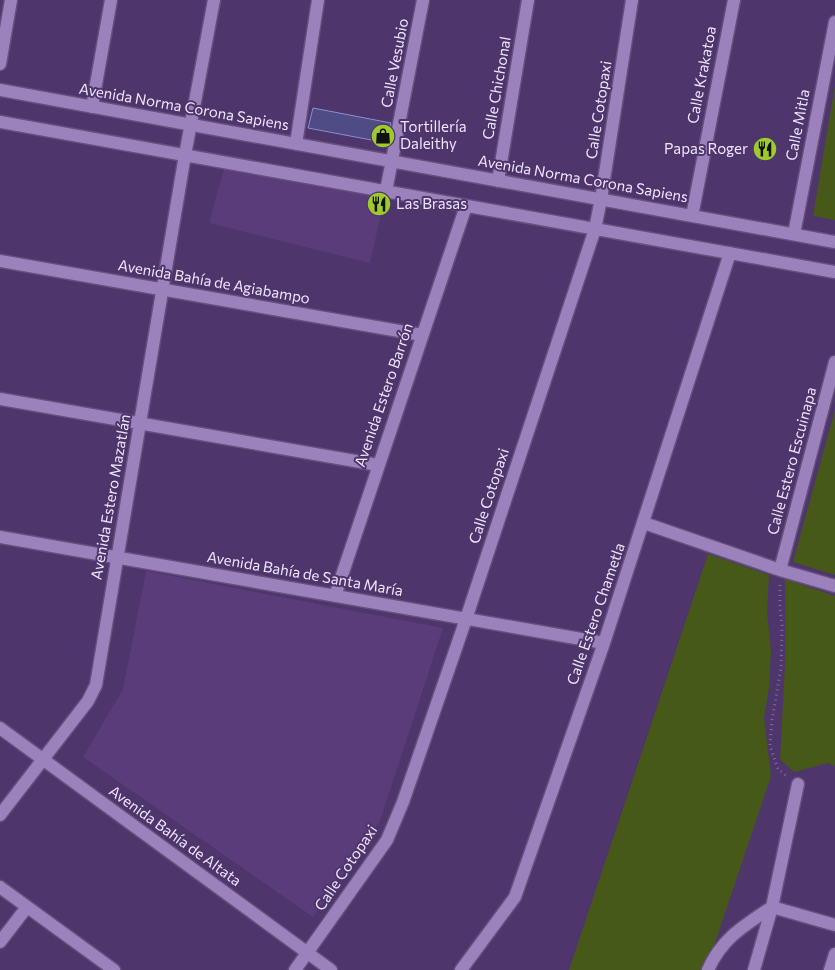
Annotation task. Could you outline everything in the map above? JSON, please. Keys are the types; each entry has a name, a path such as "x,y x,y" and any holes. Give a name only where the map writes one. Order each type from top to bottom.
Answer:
{"street":[{"path":"0,64 11,0"},
{"path":"92,106 111,0"},
{"name":"Avenida Estero Mazatlán","path":"0,814 88,701 96,684 185,155 214,0"},
{"path":"296,144 318,0"},
{"name":"Calle Vesubio","path":"386,191 423,0"},
{"name":"Calle Chichonal","path":"498,180 528,0"},
{"name":"Calle Cotopaxi","path":"294,970 387,840 403,802 466,619 595,229 632,0"},
{"name":"Calle Krakatoa","path":"692,216 734,0"},
{"name":"Calle Mitla","path":"794,234 835,22"},
{"name":"Avenida Norma Corona Sapiens","path":"0,90 835,242"},
{"path":"0,122 835,272"},
{"name":"Avenida Estero Barrón","path":"335,596 466,206"},
{"name":"Calle Estero Chametla","path":"461,970 515,897 604,643 730,253"},
{"name":"Avenida Bahía de Agiabampo","path":"0,261 422,335"},
{"name":"Calle Estero Escuinapa","path":"780,570 835,362"},
{"path":"0,399 378,465"},
{"path":"644,523 780,570 835,586"},
{"name":"Avenida Bahía de Santa María","path":"0,537 604,643"},
{"name":"Avenida Bahía de Altata","path":"0,728 331,970"},
{"path":"754,970 772,907 798,784"},
{"path":"0,887 114,970"},
{"path":"0,942 27,907"},
{"path":"708,970 721,946 740,928 772,907 835,925"},
{"path":"830,970 835,954"}],"path":[{"path":"780,570 781,668 772,720 770,746 778,769 798,784"}],"shaded area":[{"path":"226,161 386,192 370,263 209,223"},
{"path":"146,571 443,628 380,821 313,917 83,757 123,689"}],"green space":[{"path":"835,85 835,220 813,216"},
{"path":"835,410 835,575 793,562"},
{"path":"708,554 769,575 767,613 771,650 769,688 764,718 771,776 706,970 569,970"},
{"path":"785,579 835,596 835,766 828,763 794,772 780,759 785,665"}],"building":[{"path":"313,108 391,123 387,143 308,128"}],"place":[{"name":"Tortillería Daleithy","path":"383,136"},
{"name":"Papas Roger","path":"765,149"},
{"name":"Las Brasas","path":"379,204"}]}
